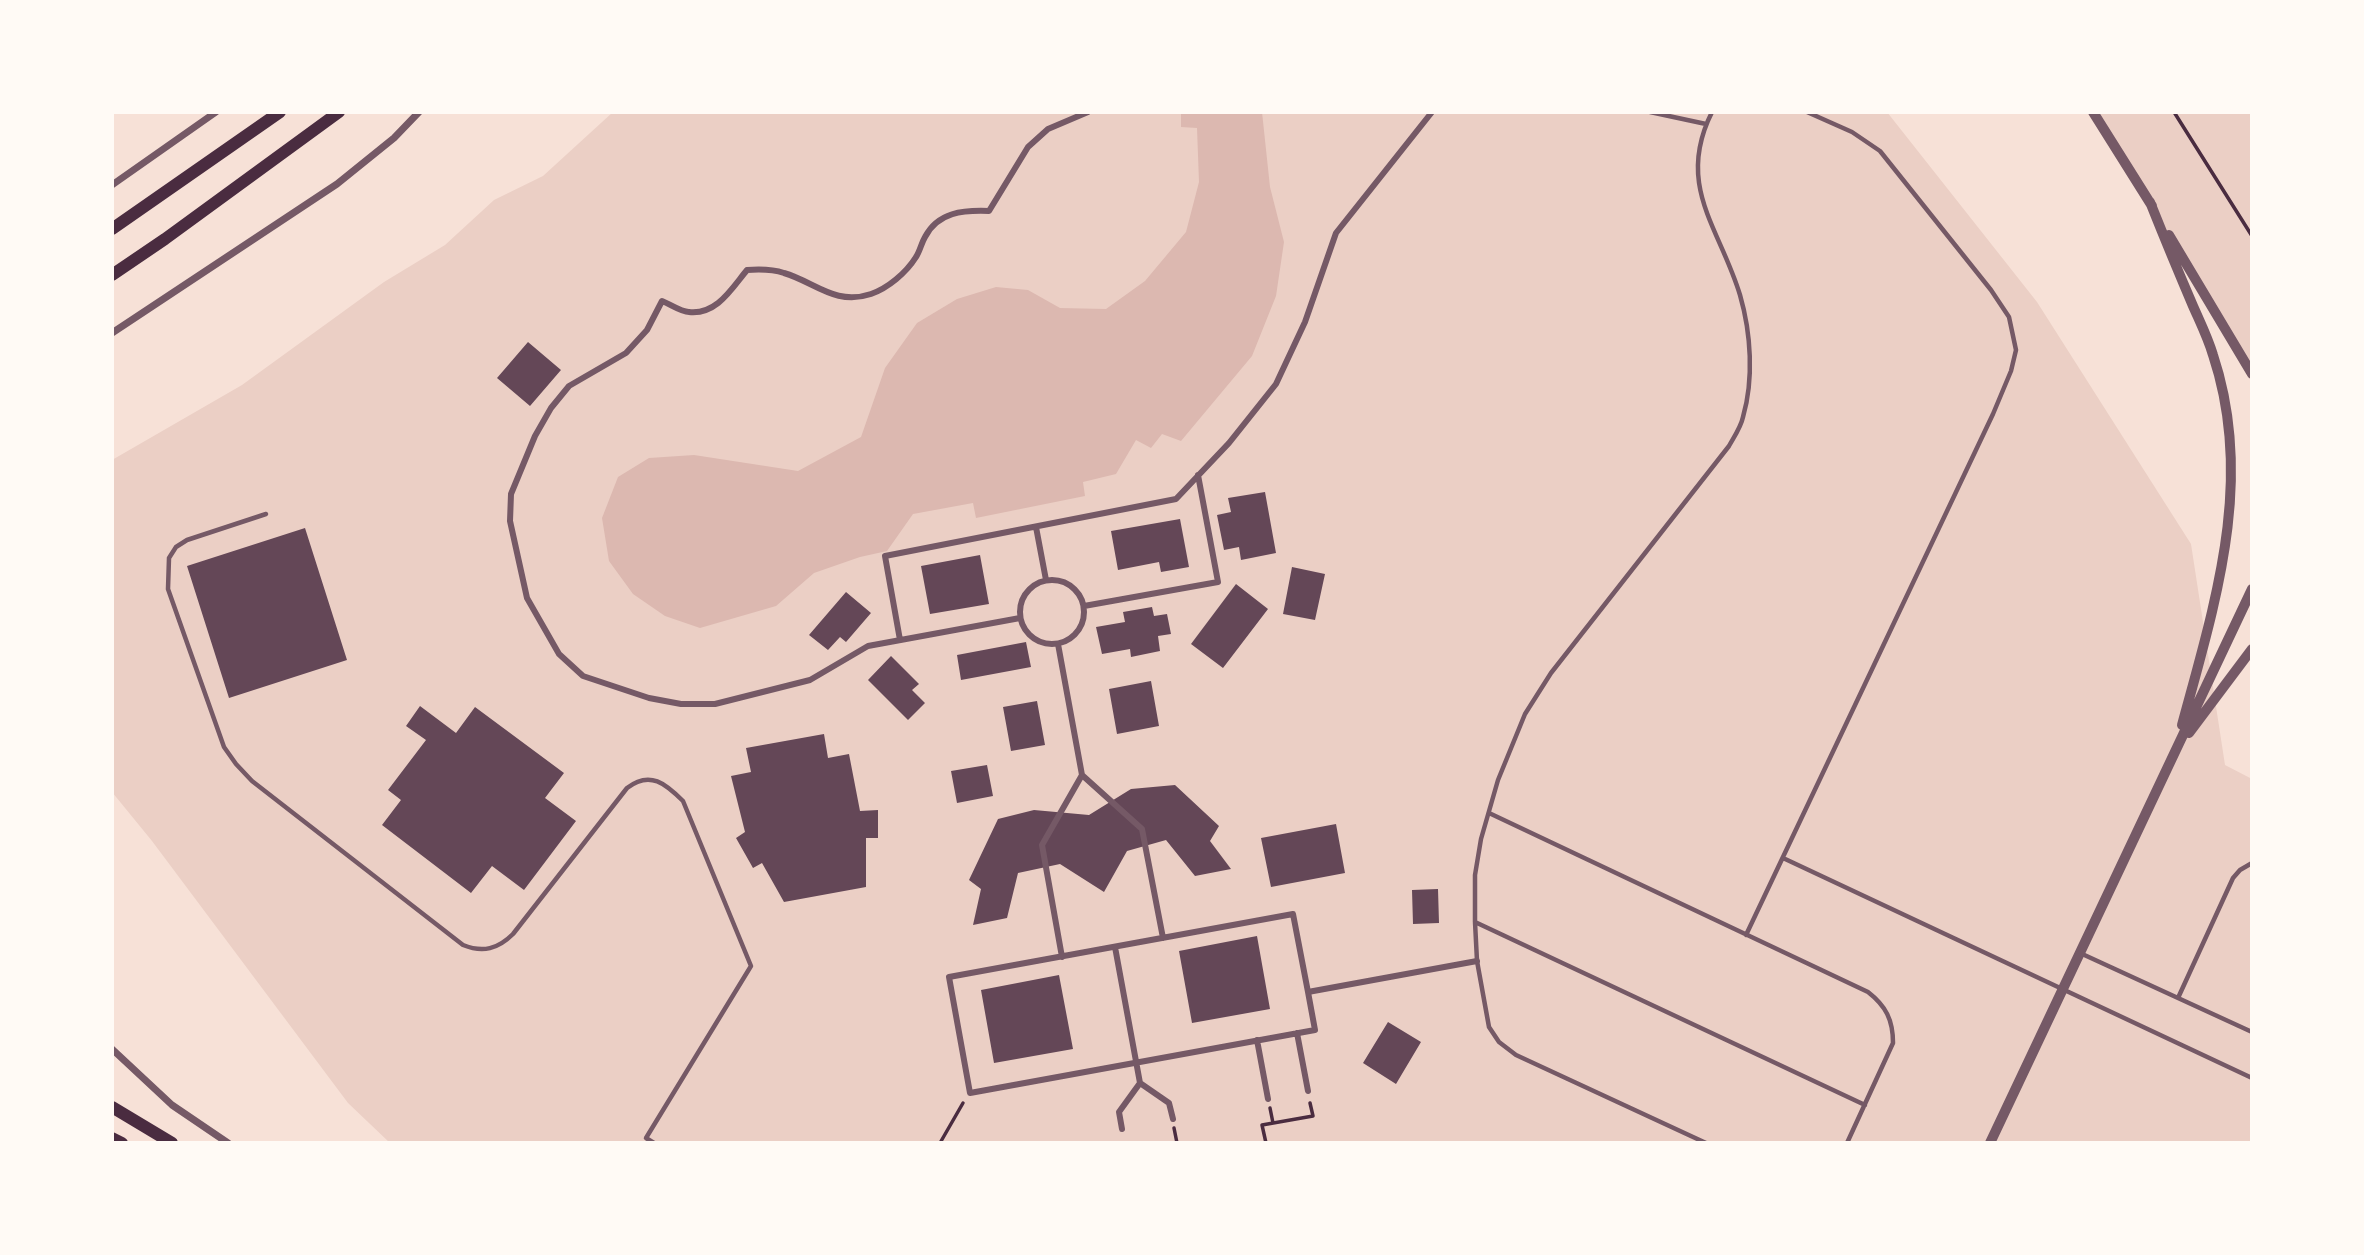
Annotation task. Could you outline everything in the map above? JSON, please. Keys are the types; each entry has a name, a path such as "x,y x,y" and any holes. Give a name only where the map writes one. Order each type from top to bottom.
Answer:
{"main road":[{"path":"112,229 279,112"},
{"path":"112,275 339,112"},
{"path":"112,284 165,239"},
{"path":"112,1107 172,1143"},
{"path":"112,1138 121,1143"}],"street":[{"path":"112,185 216,112"},
{"path":"112,333 337,184 394,138 419,112"},
{"path":"1020,618 869,646 810,680 715,704 681,704 614,688 583,676 559,654 527,598 510,521 511,494 535,436 551,408 569,386 626,353 647,330 663,301 688,313 706,310 722,301 747,270 765,269 786,273 828,294 853,298 872,294 900,277 917,256 932,225 945,216 965,210 989,211 1028,146 1048,129 1088,112"},
{"path":"900,640 885,556 1176,499 1229,443 1276,384 1306,322 1336,233 1432,112"},
{"path":"2093,112 2252,374"},
{"path":"2150,202 2213,355 2226,405 2232,460 2225,556 2214,609 2173,755"},
{"path":"1084,606 1218,582 1198,475"},
{"path":"1036,527 1046,580"},
{"path":"1046,580 1063,582 1077,591 1084,606 1083,623 1073,637 1058,644 1041,643 1027,633 1020,618 1021,601 1031,587 1046,580"},
{"path":"1990,1143 2252,589"},
{"path":"1058,644 1082,775 1142,829 1163,938"},
{"path":"2173,755 2252,649"},
{"path":"1062,957 1042,845 1082,775"},
{"path":"1293,914 1315,1030 970,1093 948,978 1163,938 1293,914"},
{"path":"1115,947 1140,1083 1170,1103 1172,1119"},
{"path":"1308,992 1477,961"},
{"path":"1297,1033 1308,1091"},
{"path":"1258,1040 1268,1099"},
{"path":"112,1049 172,1105 228,1143"},
{"path":"1122,1129 1119,1112 1140,1083"}],"lane":[{"path":"1650,112 1706,124"},
{"path":"1706,1143 1516,1055 1499,1042 1489,1027 1477,961 1475,875 1489,813 1510,748 1525,715 1551,673 1729,446 1743,420 1749,375 1748,333 1740,295 1702,201 1698,171 1700,139 1712,112"},
{"path":"1746,934 1993,414 2011,371 2016,350 2009,317 1991,290 1880,151 1852,132 1807,112"},
{"path":"266,514 187,540 176,547 169,558 168,589 224,747 252,781 463,946 475,950 503,944 636,780 652,779 664,783 683,801 751,966 646,1138 654,1143"},
{"path":"1489,813 1868,992 1880,1001 1889,1014 1893,1043 1847,1143"},
{"path":"1783,858 2252,1079"},
{"path":"2178,999 2233,878 2252,863"},
{"path":"1475,922 1865,1105"},
{"path":"2080,953 2252,1032"}],"path":[{"path":"2174,112 2252,236"},
{"path":"940,1143 970,1093"},
{"path":"1266,1143 1262,1125 1312,1116"}],"shaded area":[{"path":"613,112 1887,112 2037,302 2191,544 2225,765 2252,779 2252,1143 390,1143 348,1103 152,841 112,792 112,460 242,385 384,282 445,245 494,200 543,176"},
{"path":"1181,112 1262,112 1270,187 1284,242 1276,296 1252,356 1181,441 1162,434 1151,448 1136,440 1116,474 1083,482 1085,496 976,518 973,503 913,514 887,551 814,573 776,606 700,628 665,616 633,594 609,561 602,518 618,477 649,458 694,455 798,471 861,437 885,368 917,323 957,299 996,287 1028,290 1060,308 1106,309 1145,281 1186,232 1199,182 1197,128 1181,127"},
{"path":"2093,112 2252,112 2252,374"}],"building":[{"path":"528,342 561,370 530,406 497,378"},
{"path":"1265,492 1276,553 1241,560 1239,547 1224,550 1217,515 1231,512 1228,498"},
{"path":"1180,519 1189,567 1161,572 1159,562 1118,570 1111,531"},
{"path":"305,528 347,660 229,698 187,566"},
{"path":"980,555 989,604 930,614 921,566"},
{"path":"1292,567 1325,574 1315,620 1283,614"},
{"path":"1236,584 1268,609 1223,668 1191,644"},
{"path":"846,592 871,613 846,642 840,637 828,650 809,635"},
{"path":"1152,607 1154,616 1167,614 1171,634 1158,636 1160,651 1131,657 1130,649 1102,654 1096,627 1125,622 1123,612"},
{"path":"1026,642 1031,667 961,680 957,655"},
{"path":"891,656 919,684 912,690 925,703 908,720 868,680"},
{"path":"1151,681 1159,726 1117,734 1109,689"},
{"path":"1037,701 1045,745 1011,751 1003,707"},
{"path":"420,706 456,733 475,707 564,773 545,798 576,821 524,890 492,866 471,893 382,825 401,800 388,790 426,740 406,726"},
{"path":"824,734 828,758 849,754 860,811 878,810 878,838 866,838 866,887 784,902 762,863 753,868 736,838 745,832 731,776 751,772 746,748"},
{"path":"987,765 993,796 957,803 951,771"},
{"path":"1175,785 1219,826 1210,841 1231,869 1195,876 1166,840 1127,851 1104,892 1060,864 1018,873 1007,918 973,925 981,889 969,880 998,819 1034,810 1089,815 1131,789"},
{"path":"1336,824 1345,873 1271,887 1261,838"},
{"path":"1438,889 1439,923 1413,924 1412,890"},
{"path":"1257,936 1270,1009 1192,1023 1179,951"},
{"path":"1059,975 1073,1049 994,1063 981,990"},
{"path":"1388,1022 1421,1042 1396,1084 1363,1063"}]}
